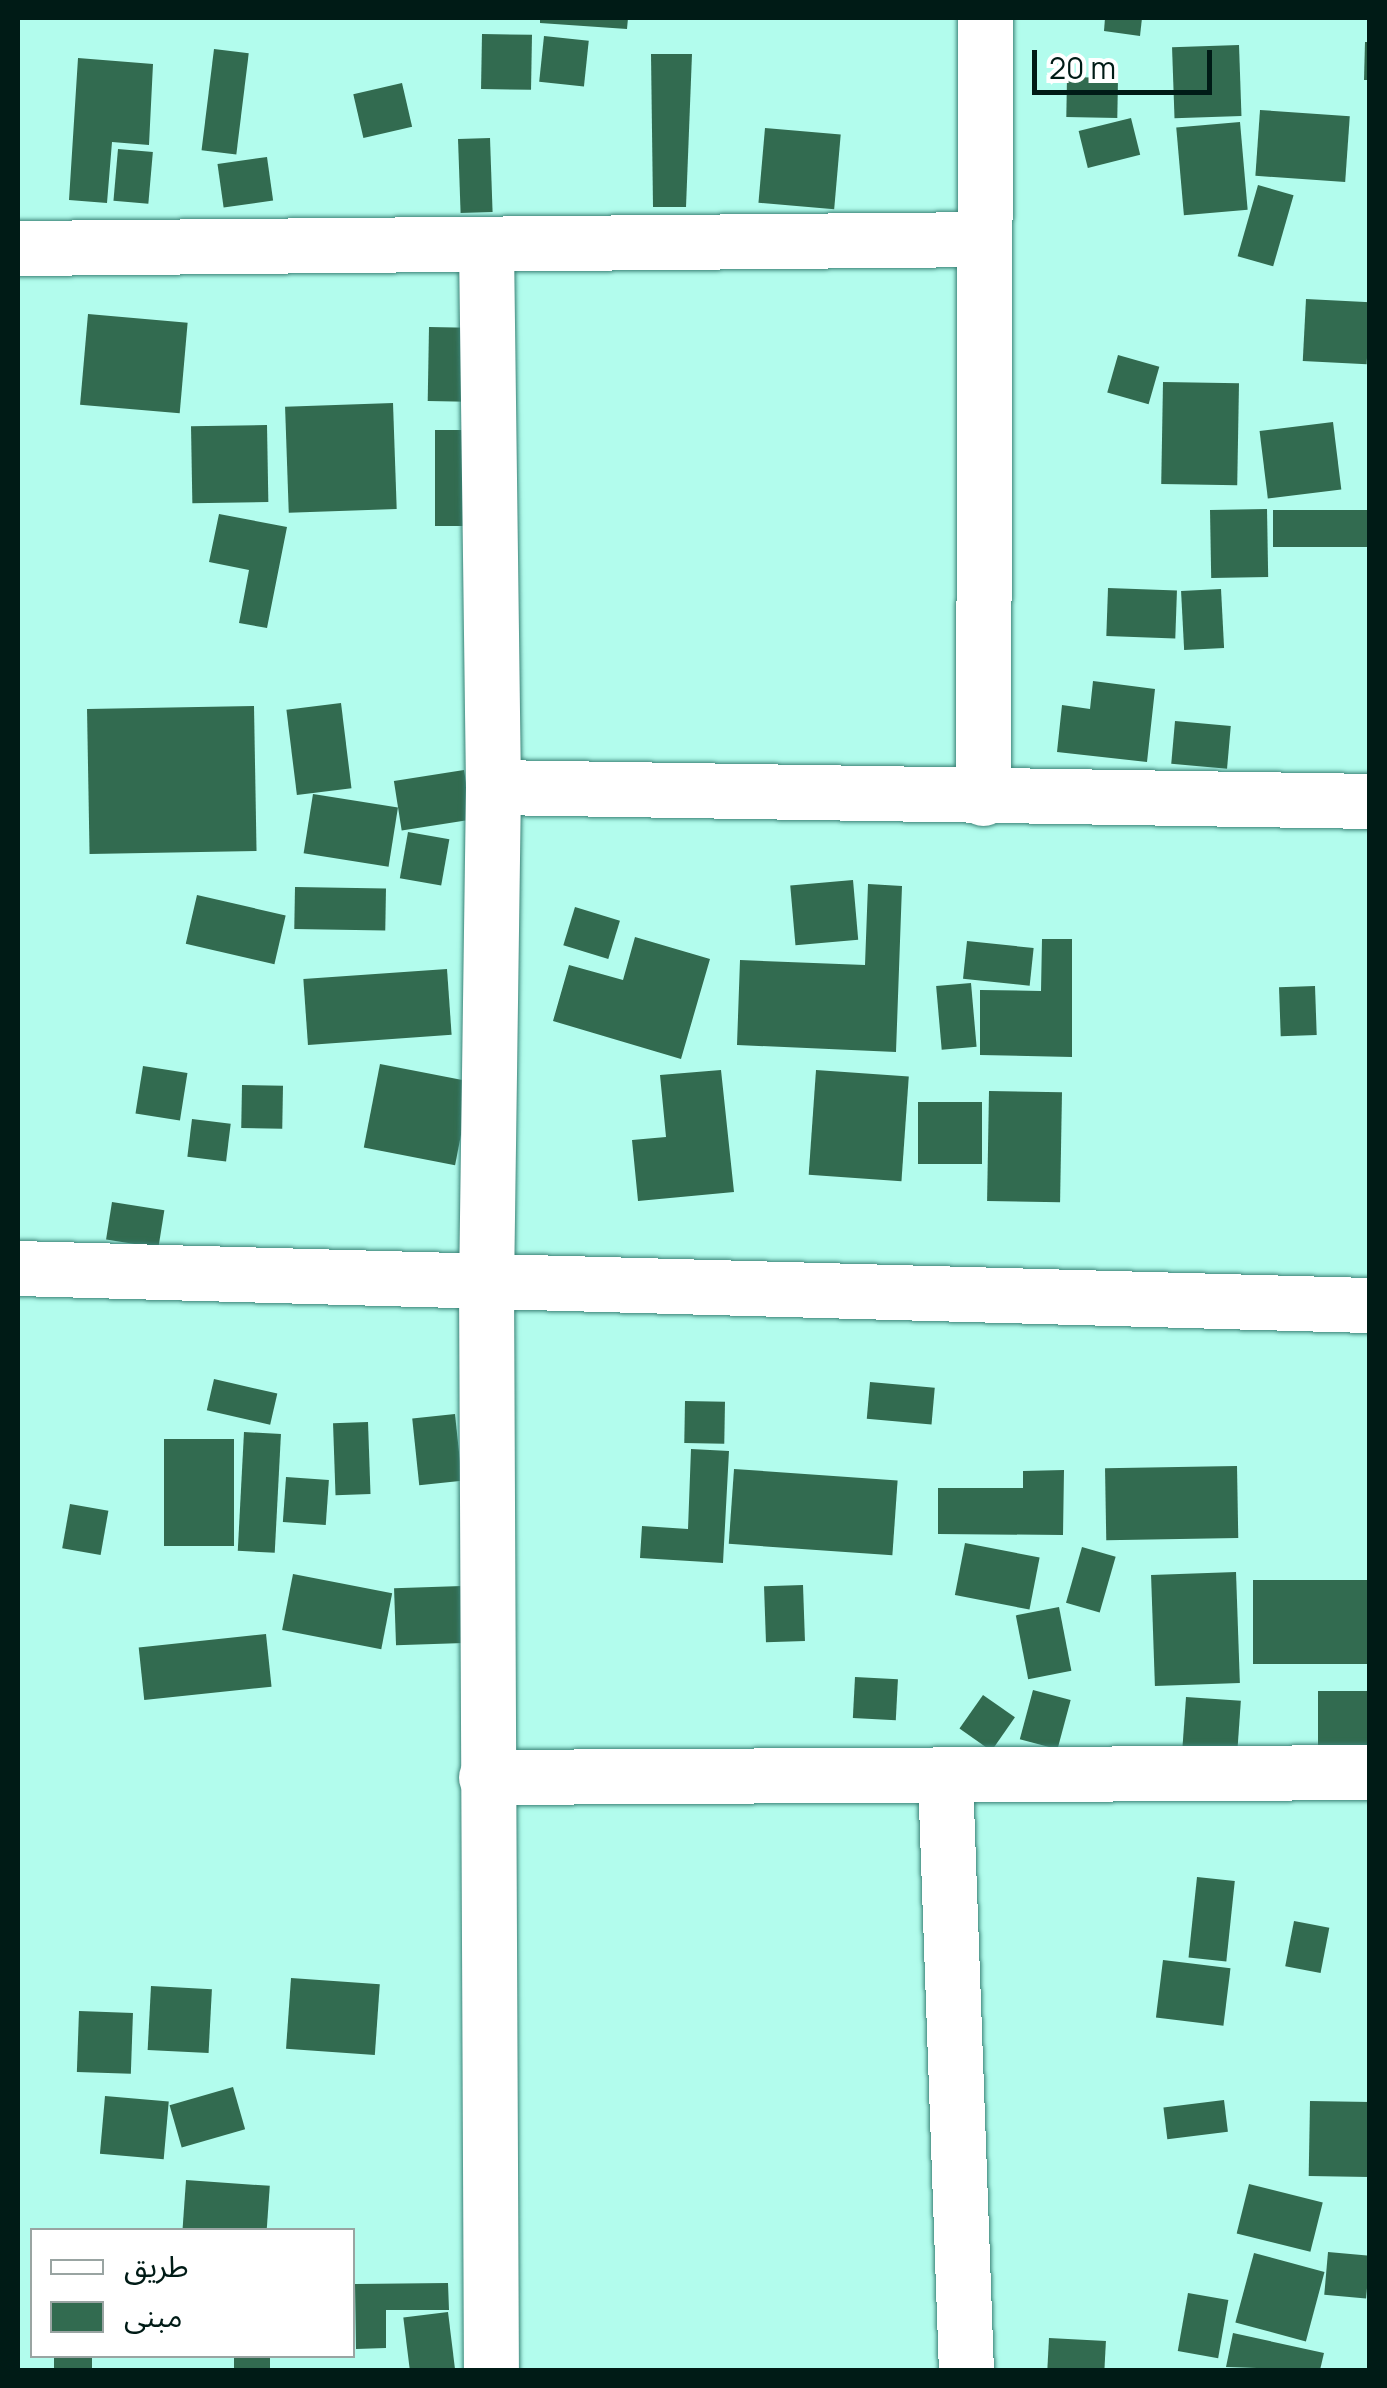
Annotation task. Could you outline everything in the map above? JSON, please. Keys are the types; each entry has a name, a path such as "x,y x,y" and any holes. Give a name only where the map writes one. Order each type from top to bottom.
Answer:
{"street":[{"path":"983,798 985,18"},
{"path":"18,248 984,239"},
{"path":"486,246 494,787 486,1281 491,2370"},
{"path":"494,787 983,798 1370,801"},
{"path":"18,1268 1370,1305"},
{"path":"486,1777 1370,1772"},
{"path":"945,1776 966,2370"}],"building":[{"path":"540,18 628,18 627,29 540,23"},
{"path":"1105,18 1142,18 1140,36 1104,31"},
{"path":"482,34 532,35 531,90 481,89"},
{"path":"544,36 589,41 584,86 539,82"},
{"path":"1365,42 1370,42 1370,80 1364,80"},
{"path":"1239,45 1241,116 1175,118 1172,47"},
{"path":"214,49 249,53 236,155 202,150"},
{"path":"651,54 692,54 686,207 653,207"},
{"path":"78,58 153,64 149,145 112,142 107,203 69,200"},
{"path":"1067,77 1118,78 1117,118 1066,117"},
{"path":"402,83 412,127 363,138 353,94"},
{"path":"1260,110 1350,116 1345,182 1255,176"},
{"path":"1131,118 1140,155 1088,168 1079,131"},
{"path":"1240,122 1248,210 1184,215 1176,128"},
{"path":"765,128 841,135 834,209 758,203"},
{"path":"490,138 493,212 461,213 458,139"},
{"path":"118,149 153,152 148,204 113,201"},
{"path":"267,157 273,201 224,208 217,164"},
{"path":"1258,185 1294,195 1273,266 1238,256"},
{"path":"1306,299 1370,302 1367,364 1303,361"},
{"path":"88,314 188,323 180,413 80,405"},
{"path":"429,327 469,328 468,402 428,401"},
{"path":"1118,355 1159,367 1149,404 1107,392"},
{"path":"1163,382 1239,383 1237,485 1161,484"},
{"path":"393,403 397,509 289,513 285,407"},
{"path":"1333,422 1341,489 1268,499 1260,431"},
{"path":"267,425 268,502 192,503 191,426"},
{"path":"435,430 472,430 472,526 435,526"},
{"path":"1267,509 1268,577 1211,578 1210,510"},
{"path":"1273,510 1370,510 1370,547 1273,547"},
{"path":"219,514 287,527 267,628 239,623 249,570 209,562"},
{"path":"1108,588 1177,590 1175,638 1106,636"},
{"path":"1221,589 1224,648 1184,650 1181,591"},
{"path":"1093,681 1155,689 1147,762 1057,752 1062,705 1090,709"},
{"path":"341,703 351,788 297,795 286,710"},
{"path":"254,706 257,851 90,854 87,709"},
{"path":"1175,721 1231,726 1227,769 1171,764"},
{"path":"464,770 472,819 402,830 394,781"},
{"path":"313,794 398,807 389,867 304,853"},
{"path":"408,832 449,839 441,886 400,878"},
{"path":"853,880 858,940 795,945 790,885"},
{"path":"868,884 902,886 896,1052 737,1045 740,960 865,965"},
{"path":"295,887 386,889 385,931 294,929"},
{"path":"197,895 286,915 274,964 186,944"},
{"path":"575,907 620,921 608,959 563,945"},
{"path":"635,937 710,959 681,1059 553,1021 569,965 623,980"},
{"path":"1042,939 1072,939 1072,1057 980,1055 980,990 1041,991"},
{"path":"967,941 1034,948 1030,986 963,979"},
{"path":"447,969 452,1035 308,1045 303,979"},
{"path":"971,983 977,1047 942,1050 936,986"},
{"path":"1315,986 1317,1035 1281,1036 1279,987"},
{"path":"380,1064 471,1082 455,1165 364,1147"},
{"path":"143,1066 187,1073 180,1120 135,1113"},
{"path":"721,1070 734,1192 638,1201 632,1140 666,1137 660,1075"},
{"path":"816,1070 909,1076 901,1181 809,1175"},
{"path":"242,1085 283,1086 282,1129 241,1128"},
{"path":"989,1091 1062,1092 1060,1202 987,1201"},
{"path":"918,1102 982,1102 982,1164 918,1164"},
{"path":"192,1119 231,1124 226,1161 187,1157"},
{"path":"112,1202 164,1210 158,1248 106,1240"},
{"path":"214,1379 277,1394 270,1425 207,1410"},
{"path":"870,1382 935,1388 932,1425 867,1419"},
{"path":"685,1401 725,1402 724,1444 684,1443"},
{"path":"455,1414 462,1481 419,1485 412,1418"},
{"path":"368,1422 371,1494 336,1495 333,1423"},
{"path":"244,1432 281,1434 275,1553 238,1551"},
{"path":"164,1439 234,1439 234,1546 164,1546"},
{"path":"691,1449 729,1451 723,1563 640,1558 642,1526 688,1529"},
{"path":"1237,1466 1238,1538 1106,1540 1105,1468"},
{"path":"734,1469 898,1480 892,1555 729,1544"},
{"path":"1064,1470 1063,1535 938,1534 938,1488 1023,1488 1023,1471"},
{"path":"286,1477 329,1480 326,1525 283,1522"},
{"path":"70,1504 108,1511 101,1555 62,1548"},
{"path":"965,1543 1040,1558 1029,1610 955,1595"},
{"path":"1082,1547 1116,1557 1100,1612 1066,1603"},
{"path":"1236,1572 1240,1683 1155,1686 1151,1575"},
{"path":"293,1574 392,1593 381,1649 282,1630"},
{"path":"1253,1580 1370,1580 1370,1664 1253,1664"},
{"path":"803,1585 805,1641 766,1642 764,1586"},
{"path":"462,1586 464,1643 396,1645 394,1588"},
{"path":"1059,1607 1071,1671 1028,1679 1016,1615"},
{"path":"266,1634 272,1687 144,1700 139,1647"},
{"path":"855,1677 898,1679 896,1720 853,1718"},
{"path":"1033,1690 1071,1700 1057,1749 1020,1739"},
{"path":"1318,1691 1370,1691 1370,1751 1318,1751"},
{"path":"983,1695 1015,1717 991,1751 959,1729"},
{"path":"1186,1697 1241,1701 1237,1756 1182,1752"},
{"path":"1197,1877 1235,1881 1226,1962 1189,1958"},
{"path":"1294,1921 1329,1928 1321,1973 1285,1966"},
{"path":"1163,1960 1230,1968 1223,2026 1156,2018"},
{"path":"291,1978 380,1984 375,2055 286,2049"},
{"path":"151,1986 212,1989 209,2053 148,2050"},
{"path":"79,2011 133,2013 131,2074 77,2072"},
{"path":"233,2087 245,2129 182,2147 170,2105"},
{"path":"105,2096 169,2102 164,2159 100,2154"},
{"path":"1224,2100 1228,2132 1167,2139 1163,2107"},
{"path":"1310,2101 1370,2102 1369,2177 1309,2176"},
{"path":"186,2180 270,2186 267,2228 183,2228"},
{"path":"1249,2184 1323,2202 1310,2252 1237,2233"},
{"path":"1328,2252 1370,2256 1366,2298 1324,2295"},
{"path":"1254,2253 1325,2272 1306,2341 1235,2323"},
{"path":"448,2283 449,2310 386,2310 386,2348 356,2349 355,2284"},
{"path":"1188,2293 1228,2300 1218,2358 1178,2351"},
{"path":"448,2312 455,2370 410,2370 403,2317"},
{"path":"1233,2333 1324,2353 1320,2370 1226,2367"},
{"path":"1049,2338 1106,2341 1104,2370 1047,2370"},
{"path":"54,2358 92,2358 92,2370 54,2370"},
{"path":"234,2358 270,2358 270,2370 234,2370"}]}
